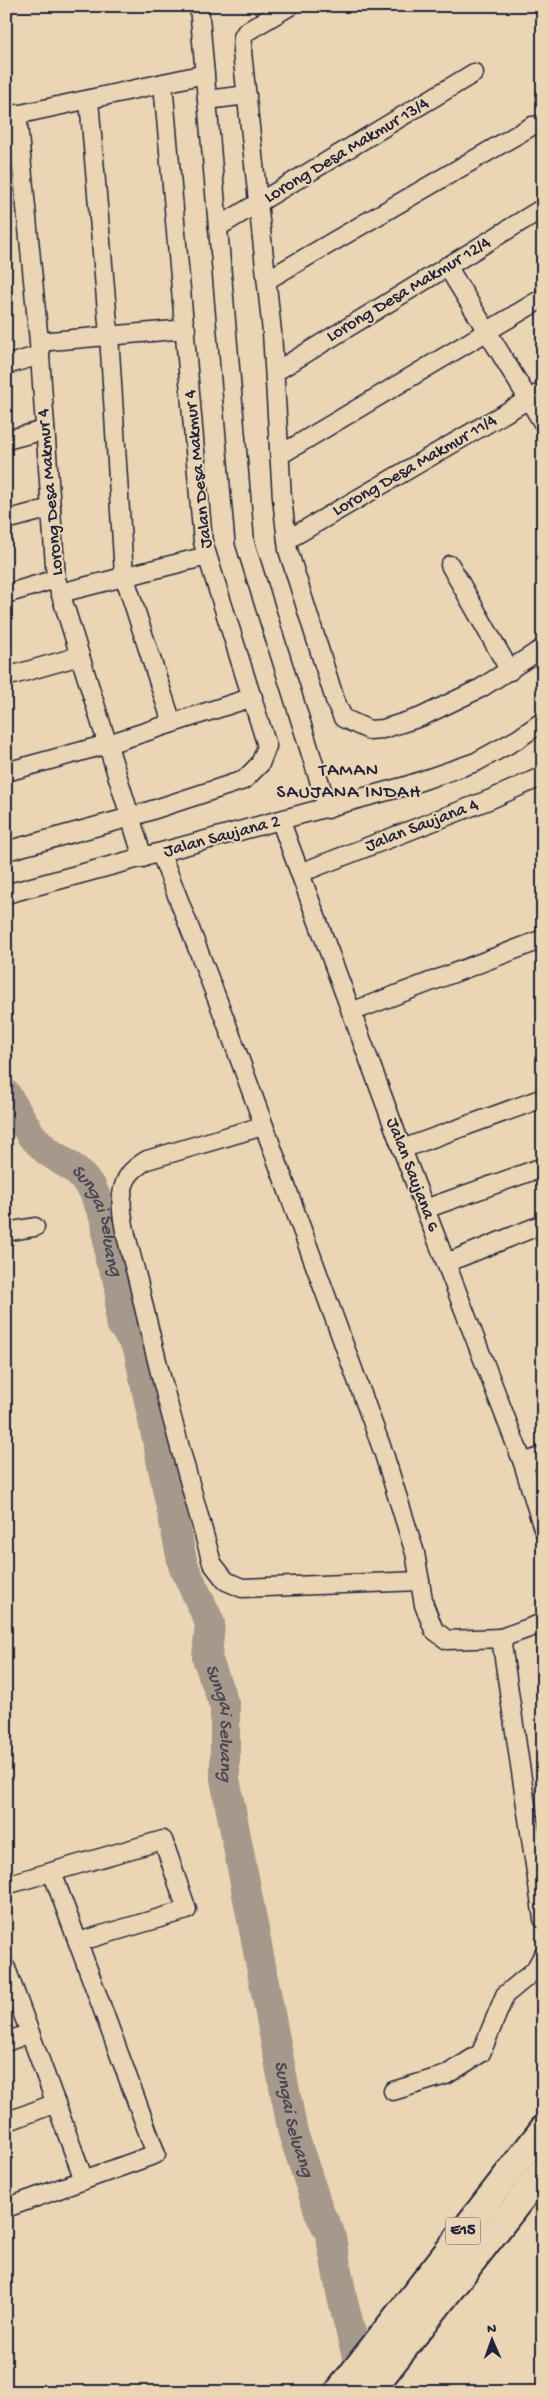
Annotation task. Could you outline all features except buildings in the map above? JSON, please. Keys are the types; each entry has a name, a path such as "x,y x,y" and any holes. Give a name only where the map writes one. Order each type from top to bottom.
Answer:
{"highway":[{"name":"E15","path":"338,2392 543,2129"},
{"name":"E15","path":"370,2392 543,2171"}],"street":[{"path":"200,6 246,543 328,809"},
{"path":"290,6 246,32 243,37 242,52 267,280 288,550 335,700 343,718 370,730 383,729 420,717 481,688 543,648"},
{"name":"Lorong Desa Makmur 13/4","path":"218,227 474,73"},
{"path":"12,116 205,74"},
{"name":"Jalan Desa Makmur 4","path":"6,851 131,816 244,780 260,764 267,746 203,542 186,329 163,83"},
{"path":"207,100 247,95"},
{"path":"89,100 109,335 124,575 172,723"},
{"name":"Lorong Desa Makmur 4","path":"12,116 39,349 58,586 144,858"},
{"path":"267,280 532,126 543,125"},
{"name":"Lorong Desa Makmur 12/4","path":"275,372 543,208"},
{"path":"447,266 487,332 536,396 543,423"},
{"path":"280,455 543,298"},
{"path":"6,365 39,349 109,335 186,329"},
{"name":"Lorong Desa Makmur 11/4","path":"287,540 536,396"},
{"path":"6,440 45,430"},
{"path":"6,520 51,508"},
{"path":"6,594 124,575 207,556"},
{"path":"450,565 510,670"},
{"path":"6,677 80,656"},
{"path":"6,772 108,744 253,697"},
{"name":"Jalan Saujana 2","path":"6,894 281,822 406,786 476,762 518,739 543,721"},
{"name":"Jalan Saujana 4","path":"300,873 491,799 543,776"},
{"name":"Jalan Saujana 6","path":"281,822 402,1149 523,1462 543,1529"},
{"path":"161,854 223,1014 384,1454 415,1553 424,1606 434,1630 447,1640 501,1638 543,1623"},
{"path":"351,1012 543,939"},
{"path":"402,1149 543,1098"},
{"path":"263,1126 147,1160 134,1168 126,1178 122,1196 125,1221 153,1349 212,1563 226,1581 242,1588 420,1581"},
{"path":"425,1209 543,1167"},
{"path":"446,1263 543,1224"},
{"path":"6,1232 35,1226"},
{"path":"523,1462 543,1456"},
{"path":"501,1638 543,1919"},
{"path":"6,1885 163,1840 187,1910 78,1942"},
{"path":"6,2208 156,2154 52,1872"},
{"path":"393,2092 446,2076 481,2053 505,1995 535,1970 543,1956"},
{"path":"6,1968 84,2180"},
{"path":"6,2042 30,2033"},
{"path":"6,2122 56,2103"}],"waterway":[{"name":"Sungai Seluang","path":"6,1094 31,1135 47,1151 76,1170 92,1188 106,1221 110,1260 120,1284 120,1322 138,1348 183,1565 210,1623 207,1658 225,1707 225,1779 293,2133 320,2214 330,2233 342,2297 365,2389"}],"district":[{"name":"TAMAN SAUJANA INDAH","path":"349,782"}]}
